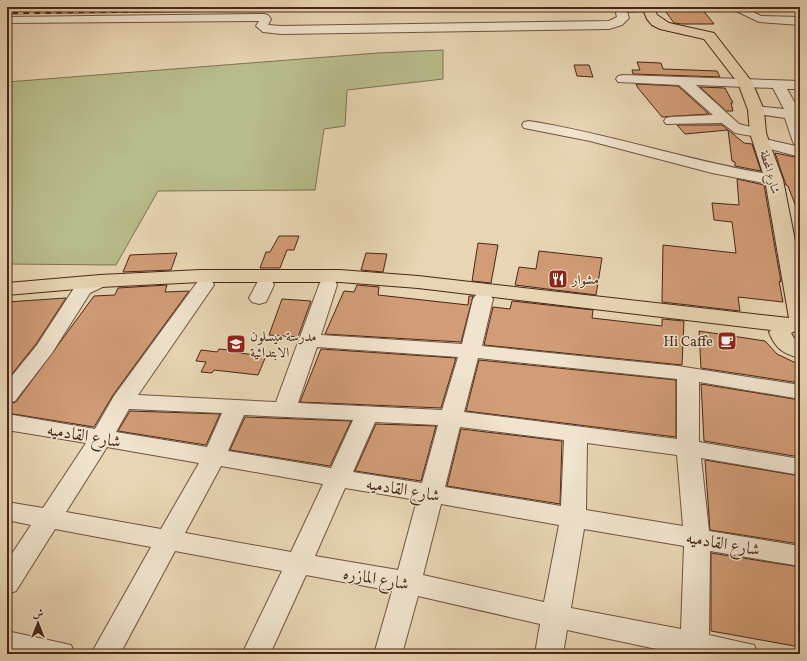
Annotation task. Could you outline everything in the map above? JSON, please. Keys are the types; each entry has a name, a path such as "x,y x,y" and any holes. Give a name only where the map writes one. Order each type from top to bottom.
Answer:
{"main road":[{"name":"شارع المحطة","path":"648,7 652,17 661,25 701,32 709,36 745,82 756,110 760,138 774,180 796,274 792,326"},
{"path":"7,290 201,276 340,276 418,282 792,326"},
{"path":"7,296 91,285 205,285 262,292 328,285 792,326"},
{"path":"792,326 790,347 800,351"}],"street":[{"path":"7,20 264,17 265,20 262,26 267,29 281,30 609,25 618,23 623,18 621,9 670,7"},
{"path":"734,7 759,20 800,21"},
{"path":"623,79 800,85"},
{"path":"683,81 724,119 740,130 800,152"},
{"path":"778,84 795,117 800,142"},
{"path":"756,110 795,117"},
{"path":"671,120 724,119"},
{"path":"529,125 586,135 657,153 689,164 737,175 774,180"},
{"path":"7,396 45,349 91,285"},
{"path":"7,583 122,401 205,285"},
{"path":"284,410 328,285"},
{"path":"388,654 433,494 451,418 472,351 484,299"},
{"path":"309,340 472,351 688,374 748,382 800,392"},
{"path":"688,374 688,448 696,538 694,649"},
{"path":"122,401 451,418 688,448 800,467"},
{"path":"105,654 214,457 236,407"},
{"path":"256,654 368,413"},
{"name":"شارع القادميه","path":"7,422 800,556"},
{"path":"549,654 573,518 576,433"},
{"name":"شارع المازره","path":"7,511 408,583 694,649 744,654"},
{"path":"7,643 62,654"}],"green space":[{"path":"7,7 179,7 169,9 7,10"},
{"path":"443,50 443,79 347,90 345,126 324,129 315,190 158,191 116,265 7,264 7,82 378,53"}],"building":[{"path":"675,9 702,9 714,24 674,23 666,12"},
{"path":"637,62 661,63 663,69 717,71 720,77 633,74 632,70 640,70"},
{"path":"574,65 589,65 593,77 577,76"},
{"path":"636,84 678,86 709,114 662,117"},
{"path":"700,87 725,88 733,103 731,103 733,111 726,111"},
{"path":"677,125 722,125 744,143 752,144 761,171 735,166 735,162 732,161 728,130 685,134"},
{"path":"775,153 800,158 800,215 788,186 786,185"},
{"path":"737,179 764,185 781,282 779,281 783,302 738,297 740,311 662,302 663,245 736,253 732,222 714,220 712,203 739,205"},
{"path":"279,236 299,236 294,250 287,250 280,268 260,268 266,252 270,252"},
{"path":"478,243 498,245 491,283 472,281"},
{"name":"مشوار","path":"539,251 602,258 596,295 515,285 519,267 536,269"},
{"path":"177,253 171,270 123,272 130,255"},
{"path":"366,253 387,254 383,272 361,270"},
{"path":"167,285 165,292 189,291 113,395 94,427 7,413 7,404 16,402 94,296 115,295 118,288"},
{"path":"357,285 379,287 378,295 468,305 469,296 473,296 461,342 325,334 344,291 354,292"},
{"path":"66,298 36,344 7,380 7,302"},
{"path":"282,299 311,301 298,337 269,335"},
{"path":"512,301 593,310 592,318 662,326 662,319 684,321 682,365 484,345 493,307 510,309"},
{"path":"699,331 765,341 777,354 800,365 800,383 701,368"},
{"path":"219,349 230,350 229,352 266,356 258,375 214,370 212,373 201,372 206,362 196,361 201,350 217,352"},
{"path":"321,349 456,358 441,408 300,402"},
{"path":"479,360 676,380 676,437 466,411"},
{"path":"701,384 800,400 800,457 704,441"},
{"path":"130,411 220,414 206,445 118,431"},
{"path":"245,417 351,421 330,466 230,450"},
{"path":"376,424 436,426 421,481 355,471"},
{"path":"461,429 562,441 560,504 447,486"},
{"path":"705,460 800,476 800,544 710,530"},
{"path":"711,553 800,567 800,647 711,631"}],"railway":[{"path":"7,13 469,7"}],"place":[{"name":"مشوار","path":"558,279"},
{"name":"Hi Caffe","path":"727,341"},
{"name":"مدرسة ميسلون الابتدائية","path":"236,344"}]}
